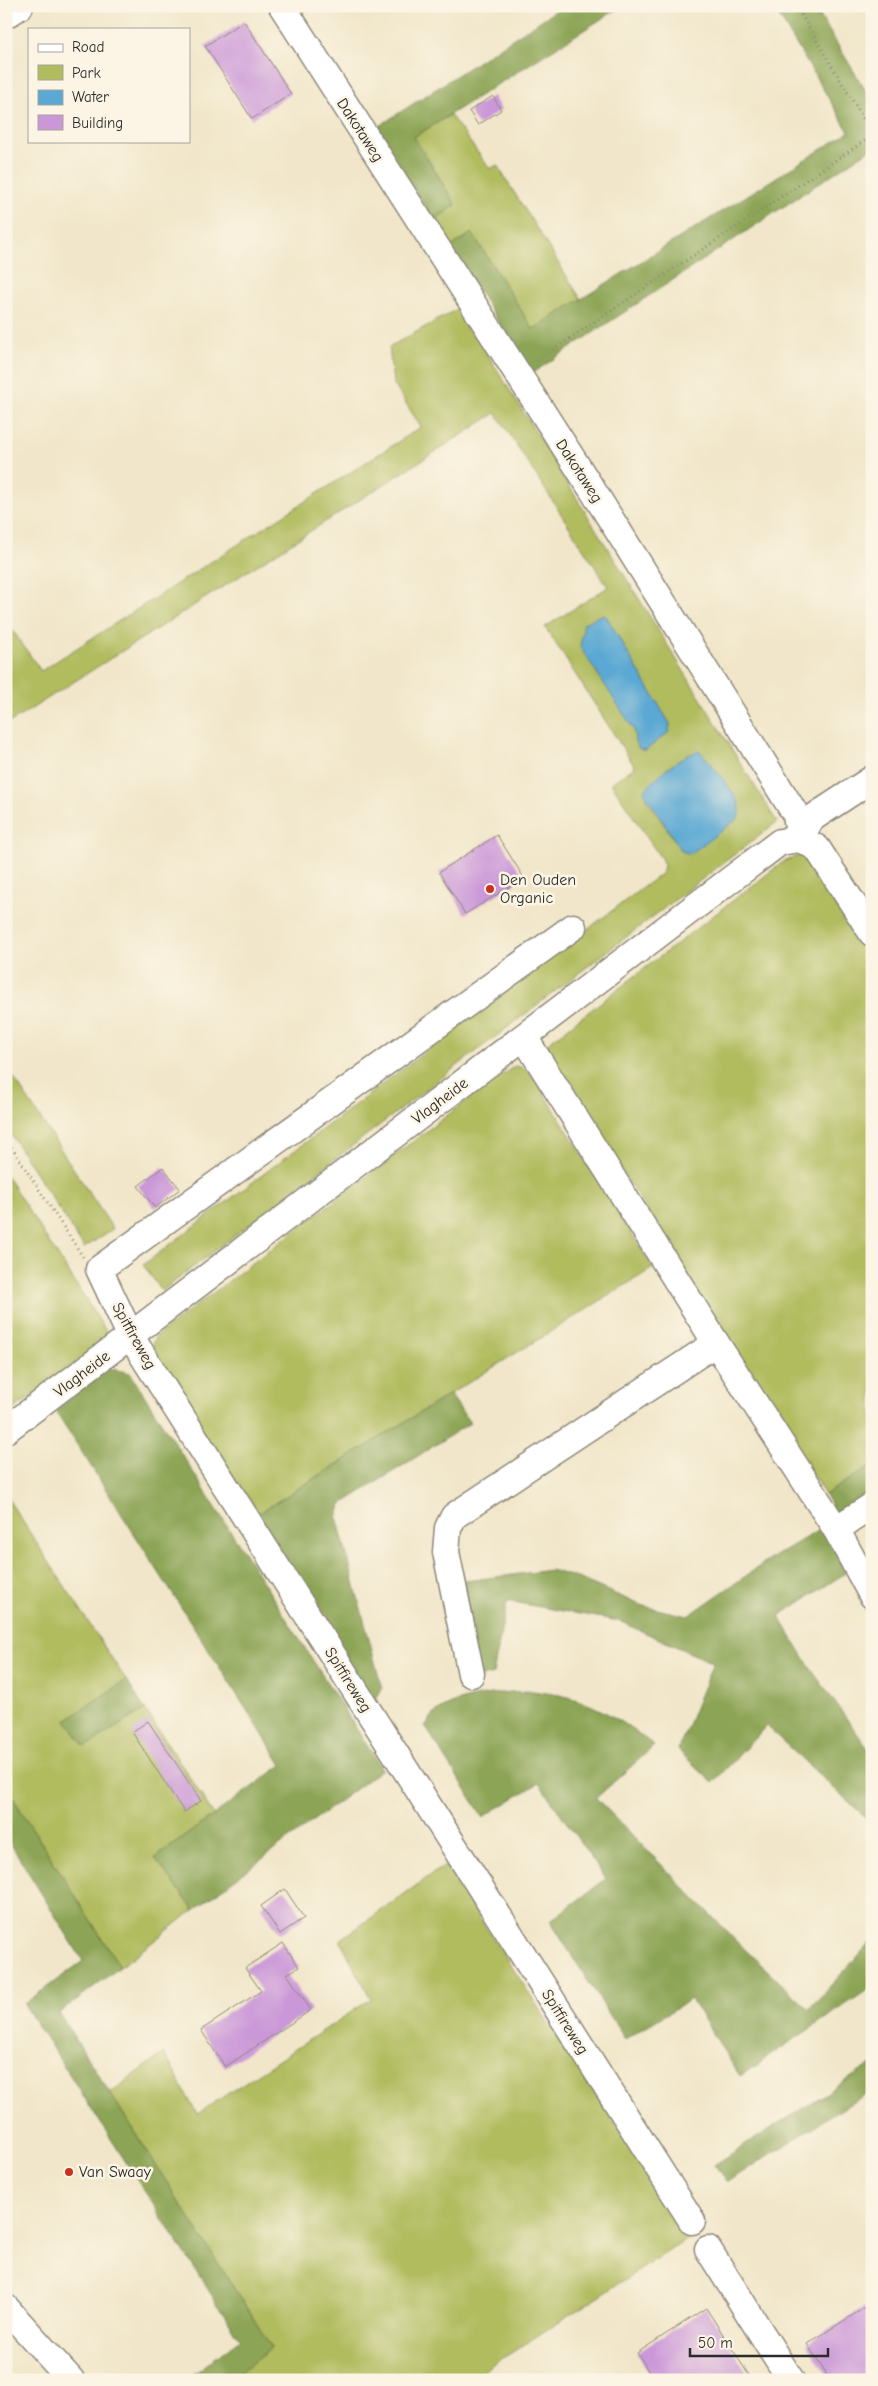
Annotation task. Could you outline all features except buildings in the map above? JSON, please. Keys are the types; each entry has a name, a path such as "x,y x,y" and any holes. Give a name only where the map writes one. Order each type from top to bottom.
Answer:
{"street":[{"path":"6,15 20,6"},
{"name":"Dakotaweg","path":"282,6 796,815 800,839"},
{"path":"872,779 811,818 800,839 817,848 872,933"},
{"name":"Vlagheide","path":"6,1430 131,1337 780,842 800,839"},
{"path":"100,1269 573,927"},
{"path":"524,1037 716,1343 836,1529 872,1596"},
{"name":"Spitfireweg","path":"100,1269 131,1337 692,2221"},
{"path":"471,1674 446,1552 448,1528 454,1516 716,1343"},
{"path":"836,1529 872,1506"},
{"path":"708,2249 791,2380"},
{"path":"6,2308 71,2380"}],"path":[{"path":"517,374 872,135 796,6"},
{"path":"6,1140 84,1258 100,1269"}],"green space":[{"path":"563,6 622,6 414,137 456,205 434,220 376,128"},
{"path":"773,6 814,6 872,101 872,148 531,374 451,247 472,233 533,329 849,132"},
{"path":"450,115 490,169 497,165 581,299 533,330 472,233 451,247 434,220 456,205 414,137"},
{"path":"459,308 777,822 162,1291 143,1265 662,873 664,866 662,860 611,783 635,767 545,627 608,587 496,413 6,725 6,621 41,671 421,427 393,383 389,347","holes":["603,614 606,616 670,724 669,732 646,750 641,750 635,735","690,752 740,813 737,819 690,854 682,851 646,798"]},
{"path":"803,854 872,963 872,1465 825,1495 547,1052 548,1043 783,862"},
{"path":"6,1066 113,1229 84,1248 6,1127"},
{"path":"515,1066 525,1068 534,1077 653,1268 254,1516 155,1357 153,1345 155,1337"},
{"path":"6,1175 110,1337 6,1415"},
{"path":"109,1368 130,1373 382,1769 194,1910 155,1858 282,1765 55,1410"},
{"path":"450,1394 470,1423 342,1504 337,1517 382,1689 372,1705 254,1516"},
{"path":"872,1465 872,1496 838,1518 825,1495"},
{"path":"6,1496 126,1680 67,1720 85,1747 145,1709 214,1815 155,1858 194,1910 120,1967 6,1787"},
{"path":"824,1527 847,1572 779,1616 811,1669 872,1754 872,1823 766,1726 713,1783 678,1750 713,1663 619,1621 507,1601 493,1674 478,1678 457,1582 551,1570 580,1579 643,1606 688,1616 773,1557"},
{"path":"126,1680 145,1709 85,1747 66,1720"},
{"path":"533,1691 568,1697 591,1705 635,1731 654,1746 596,1798 738,1943 809,2009 871,1942 872,1987 740,2076 691,1999 625,2039 550,1921 606,1879 539,1783 483,1817 425,1726 436,1712 472,1697 497,1693"},
{"path":"6,1787 120,1967 59,2013 272,2348 229,2380 186,2380 240,2339 24,2004 83,1961 6,1836"},
{"path":"445,1865 588,2083 692,2236 469,2380 229,2380 271,2347 110,2093 164,2053 197,2114 371,1999 340,1940"},
{"path":"872,2064 872,2090 727,2182 714,2165"}],"water":[{"path":"603,614 606,616 670,724 669,732 646,750 639,749 635,742 634,730 580,647 584,623"},
{"path":"700,751 734,794 740,807 740,813 737,819 690,854 682,851 644,792 669,767 686,756"}],"place":[{"name":"Den Ouden Organic","path":"490,889"},
{"name":"Van Swaay","path":"69,2172"}]}
